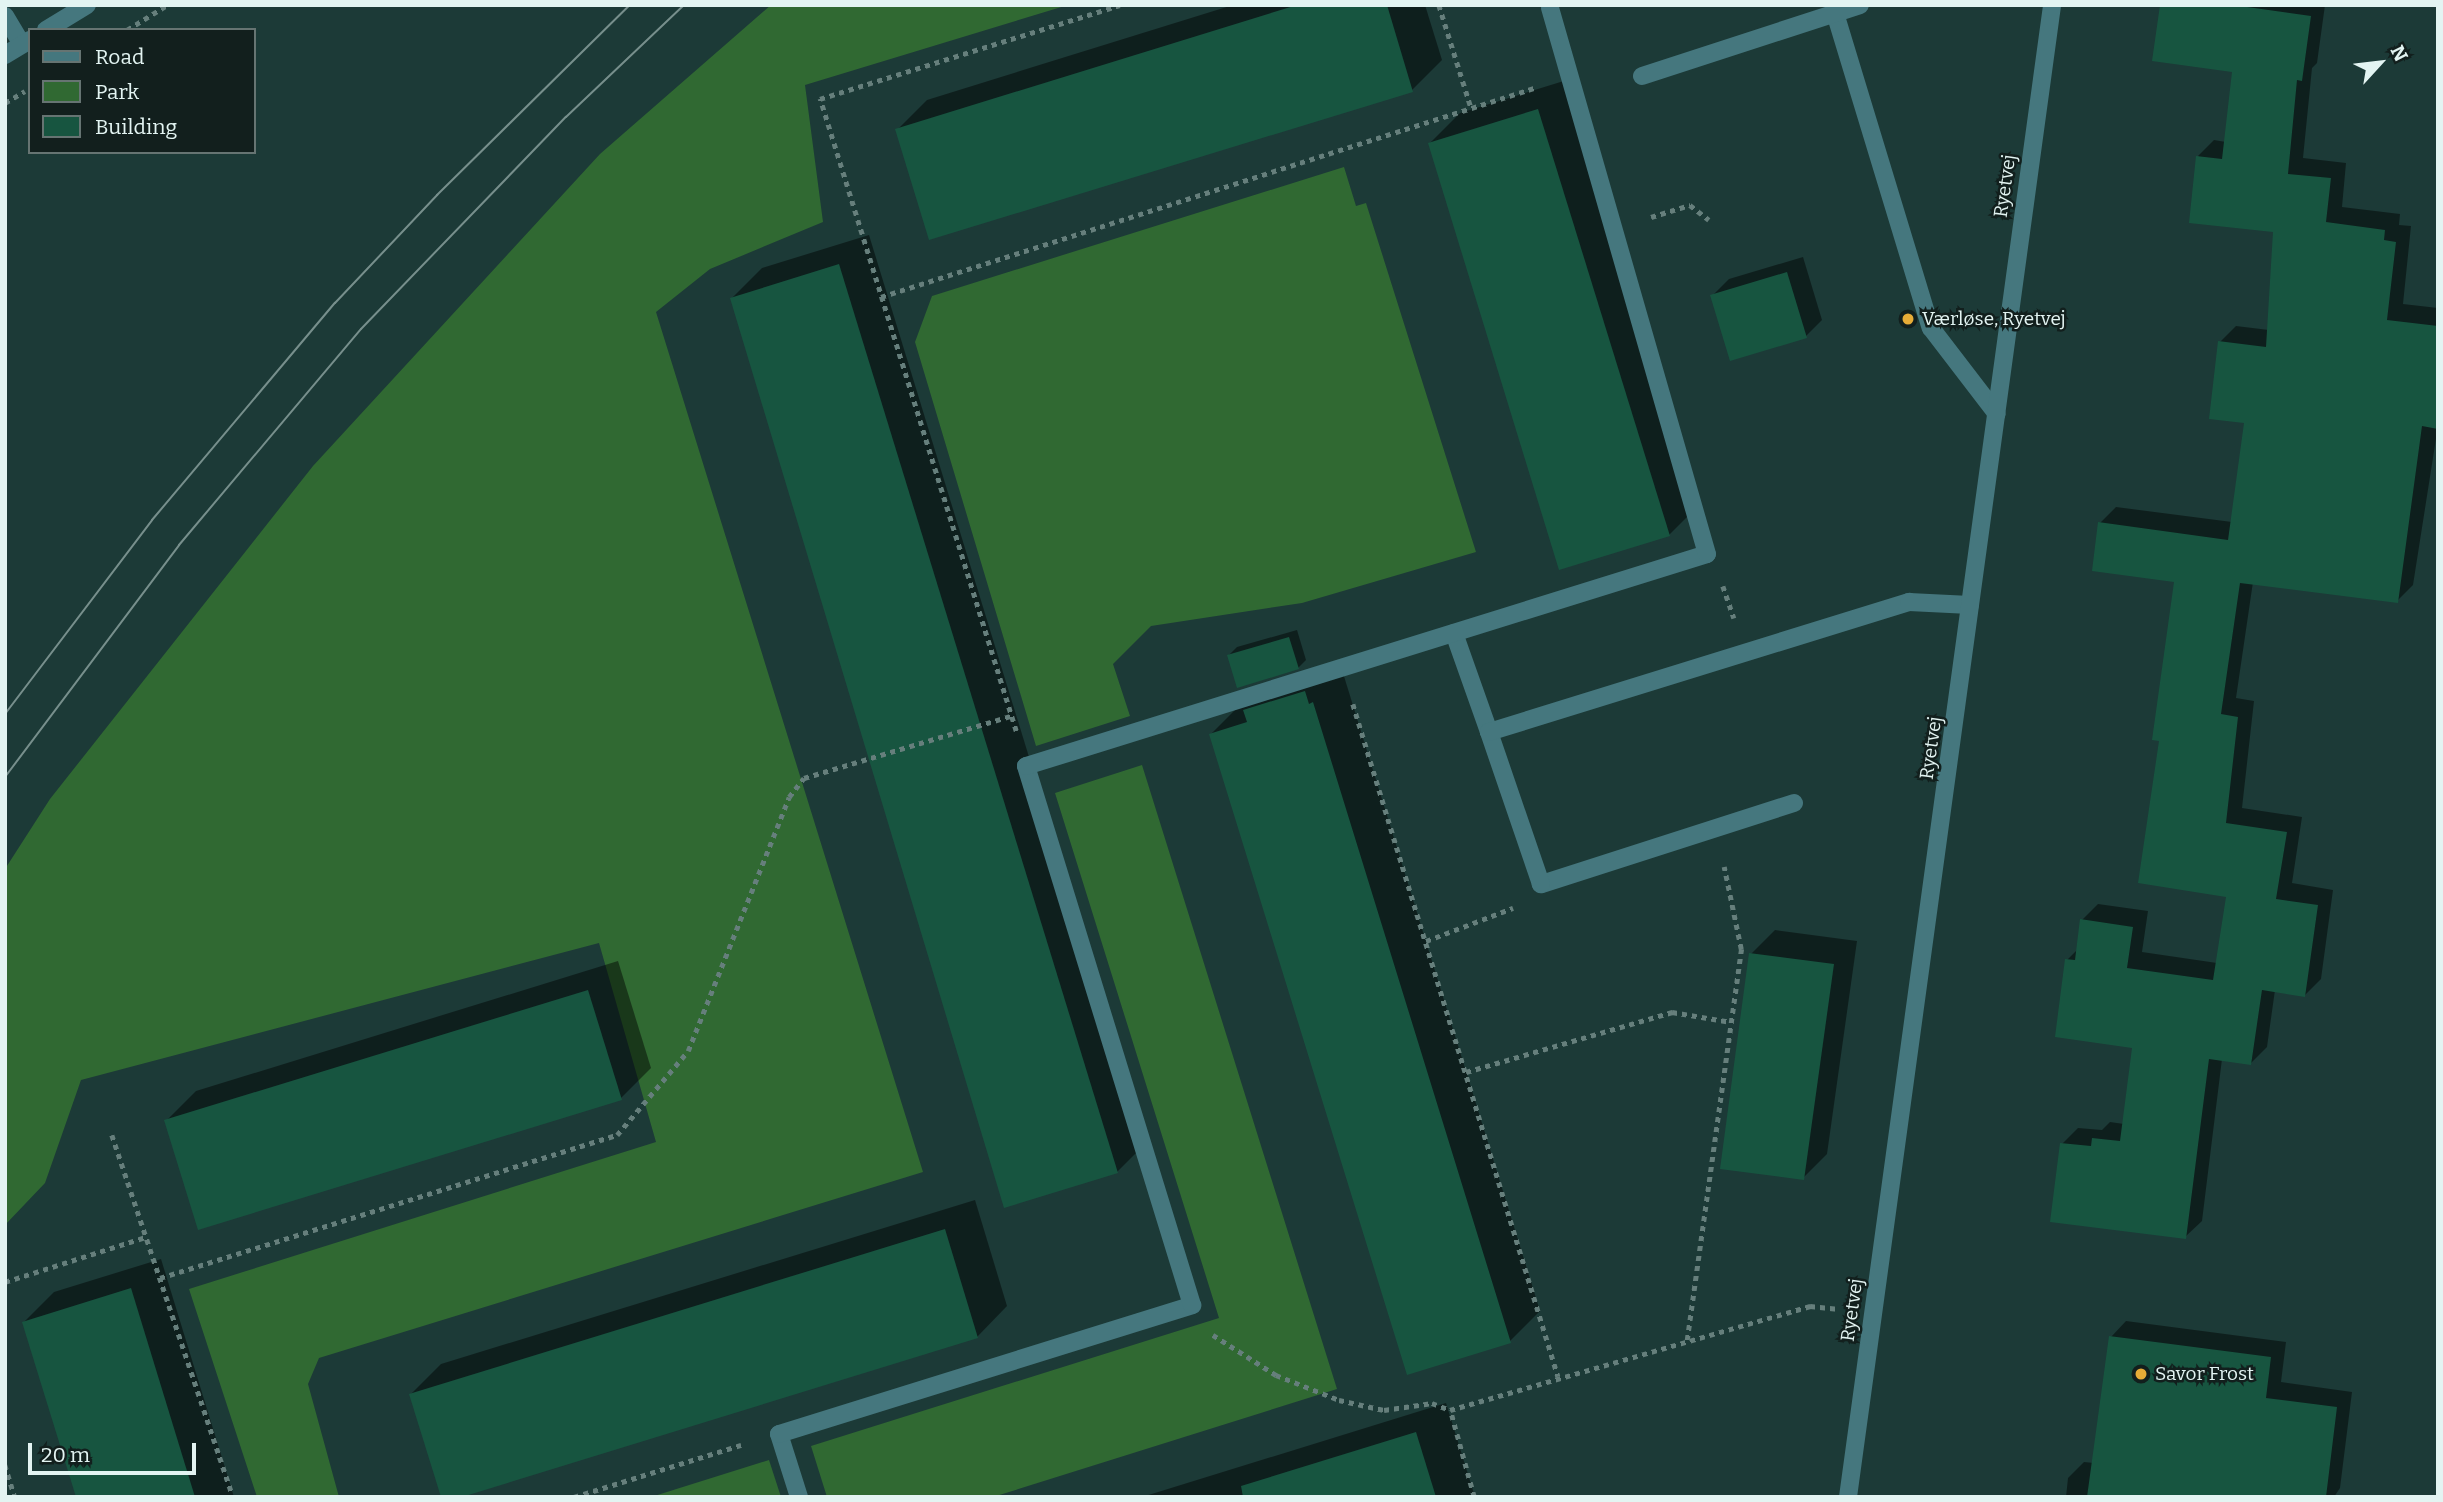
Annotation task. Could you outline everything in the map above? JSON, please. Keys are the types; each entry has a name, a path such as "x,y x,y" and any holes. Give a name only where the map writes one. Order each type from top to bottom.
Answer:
{"street":[{"path":"49,28 87,5"},
{"path":"1642,76 1860,5"},
{"name":"Ryetvej","path":"1848,1497 2052,5"},
{"path":"799,1497 779,1434 1192,1306 1026,766 1707,554 1550,8"},
{"path":"1835,13 1878,165 1931,328 1997,414"},
{"path":"5,16 26,42 5,55"},
{"path":"1489,732 1909,602 1970,605"},
{"path":"1454,633 1541,884 1794,803"}],"path":[{"path":"130,28 167,5"},
{"path":"1026,766 820,99 1120,5"},
{"path":"1439,5 1471,107"},
{"path":"881,297 1569,77"},
{"path":"5,103 28,90"},
{"path":"1613,228 1690,205 1709,220"},
{"path":"1342,667 1558,1376"},
{"path":"160,1278 617,1135 688,1051 789,797 804,778 1011,716"},
{"path":"1426,941 1507,914 1541,884"},
{"path":"1687,1340 1741,949 1733,896"},
{"path":"1466,1072 1672,1012 1731,1022"},
{"path":"112,1135 233,1497"},
{"path":"5,1282 146,1237"},
{"path":"1192,1306 1214,1335 1276,1375 1339,1400 1384,1409 1432,1403 1450,1410 1558,1376 1810,1306 1872,1313"},
{"path":"1450,1410 1474,1497"},
{"path":"574,1497 779,1434"},
{"path":"5,1465 15,1497"}],"green space":[{"path":"771,5 1068,5 805,85 823,222 710,269 656,312 923,1172 319,1358 308,1384 339,1497 257,1497 189,1289 656,1142 599,943 81,1080 45,1183 5,1225 5,869 50,799 313,466 600,154"},
{"path":"1344,167 1356,206 1366,203 1476,552 1302,603 1151,626 1113,664 1130,716 1036,746 915,342 932,296"},
{"path":"1142,765 1337,1389 993,1497 827,1497 811,1446 1219,1318 1055,793"},
{"path":"769,1460 781,1497 651,1497"}],"building":[{"path":"1297,5 1387,5 1413,92 929,240 895,129"},
{"path":"2160,5 2233,5 2311,16 2302,81 2297,80 2288,174 2331,178 2326,222 2385,230 2384,240 2396,242 2387,320 2438,326 2438,429 2422,426 2398,603 2240,583 2221,714 2238,717 2226,823 2287,832 2276,899 2318,905 2305,997 2262,990 2251,1065 2209,1059 2186,1239 2050,1222 2060,1143 2091,1146 2092,1138 2120,1141 2132,1048 2055,1037 2065,959 2075,960 2080,919 2133,927 2127,968 2213,980 2226,897 2138,883 2159,741 2152,740 2174,582 2092,571 2098,522 2228,540 2244,423 2209,419 2218,341 2266,347 2273,232 2189,223 2196,156 2222,159 2232,72 2152,61"},
{"path":"1538,109 1670,536 1559,570 1428,143"},
{"path":"839,264 1118,1173 1004,1208 730,298"},
{"path":"1787,272 1807,338 1730,361 1710,295"},
{"path":"1289,637 1299,669 1237,688 1227,655"},
{"path":"1305,691 1309,704 1313,702 1511,1343 1407,1375 1209,734 1247,722 1243,710"},
{"path":"1749,953 1834,964 1804,1180 1720,1169"},
{"path":"588,990 622,1100 198,1230 164,1120"},
{"path":"945,1229 978,1338 462,1497 441,1497 409,1394"},
{"path":"131,1288 195,1497 76,1497 22,1322"},
{"path":"2109,1336 2271,1357 2266,1398 2337,1407 2326,1497 2087,1497"},
{"path":"1416,1432 1436,1497 1243,1497 1241,1486"}],"tram line":[{"path":"5,714 152,520 335,303 437,195 630,5"},
{"path":"5,777 179,545 361,329 566,117 684,5"}],"place":[{"name":"Værløse, Ryetvej","path":"1908,319"},
{"name":"Savor Frost","path":"2141,1374"}]}
